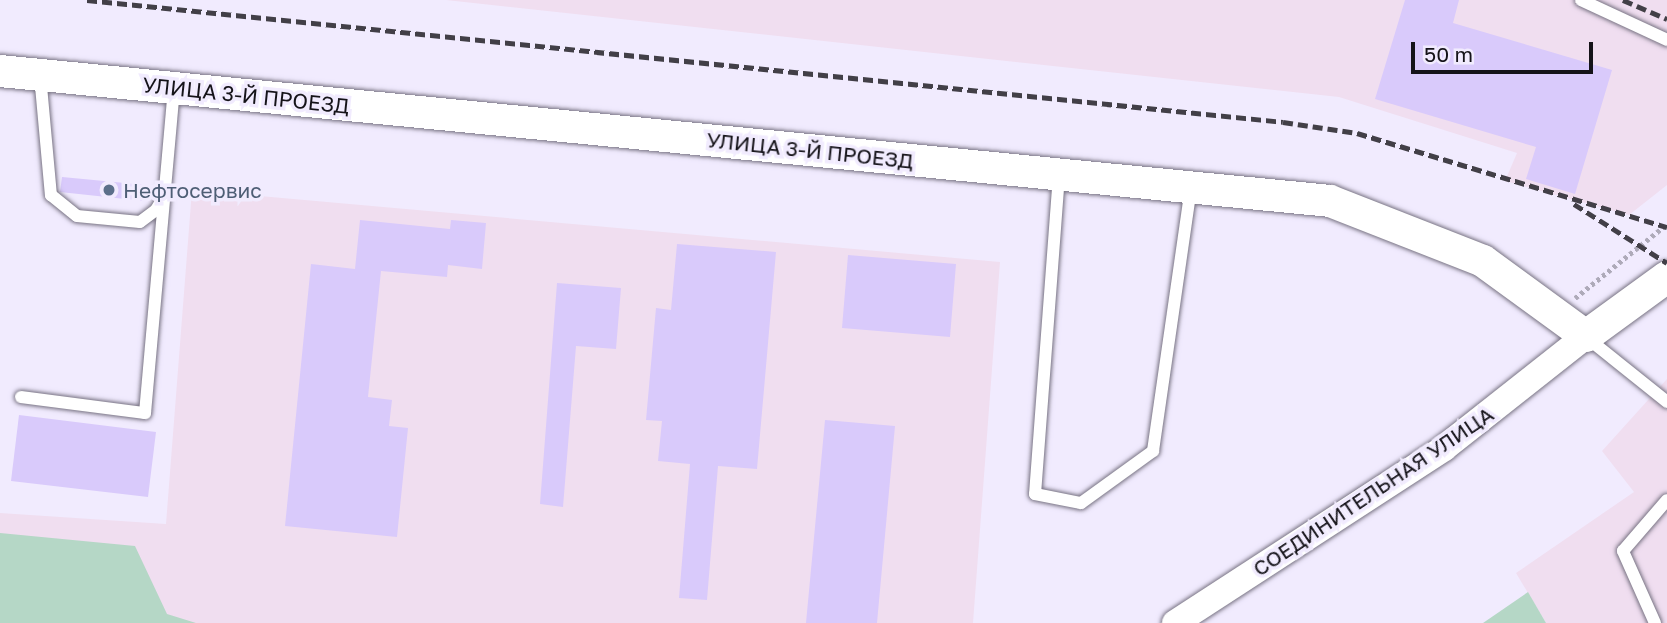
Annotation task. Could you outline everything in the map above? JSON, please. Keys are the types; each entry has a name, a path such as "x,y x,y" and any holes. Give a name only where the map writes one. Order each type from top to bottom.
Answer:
{"street":[{"name":"УЛИЦА 3-Й ПРОЕЗД","path":"0,71 1330,201 1483,261 1586,337"},
{"name":"СОЕДИНИТЕЛЬНАЯ УЛИЦА","path":"1175,623 1444,448 1667,277"}],"lane":[{"path":"1581,0 1667,40"},
{"path":"40,75 51,195 77,216 140,222 156,210 164,195"},
{"path":"21,397 145,413 174,87"},
{"path":"1059,175 1035,494 1081,503 1153,451 1191,187"},
{"path":"1586,337 1667,401"},
{"path":"1655,623 1623,551 1667,500"}],"path":[{"path":"1555,314 1667,224"}],"shaded area":[{"path":"446,0 1667,0 1667,185 1629,215 1505,181 1517,153 1339,97"},
{"path":"192,190 1000,262 973,623 0,623 0,513 166,524"},
{"path":"1667,379 1667,623 1546,623 1516,573 1634,492 1602,451"}],"green space":[{"path":"0,533 135,546 167,614 196,623 0,623"},
{"path":"1528,592 1546,623 1483,623"}],"building":[{"path":"1405,0 1459,0 1453,23 1612,70 1575,194 1526,179 1536,147 1375,99"},
{"path":"62,177 146,185 144,201 60,192"},
{"path":"360,220 450,229 451,220 486,223 482,269 448,265 447,277 381,271 368,397 392,400 389,426 408,428 397,537 285,526 311,264 355,269"},
{"path":"677,244 776,252 757,469 718,466 707,600 679,598 690,464 658,461 662,421 646,420 656,308 671,310"},
{"path":"848,255 956,264 950,337 842,328"},
{"path":"557,283 621,288 616,349 576,346 563,507 540,504"},
{"path":"19,415 156,432 148,497 11,481"},
{"path":"825,420 895,426 877,623 806,623"}],"railway":[{"path":"87,0 1283,122 1357,133 1667,227"},
{"path":"1623,0 1667,19"},
{"path":"1574,204 1667,263"}],"place":[{"name":"Нефтосервис","path":"109,190"}]}
